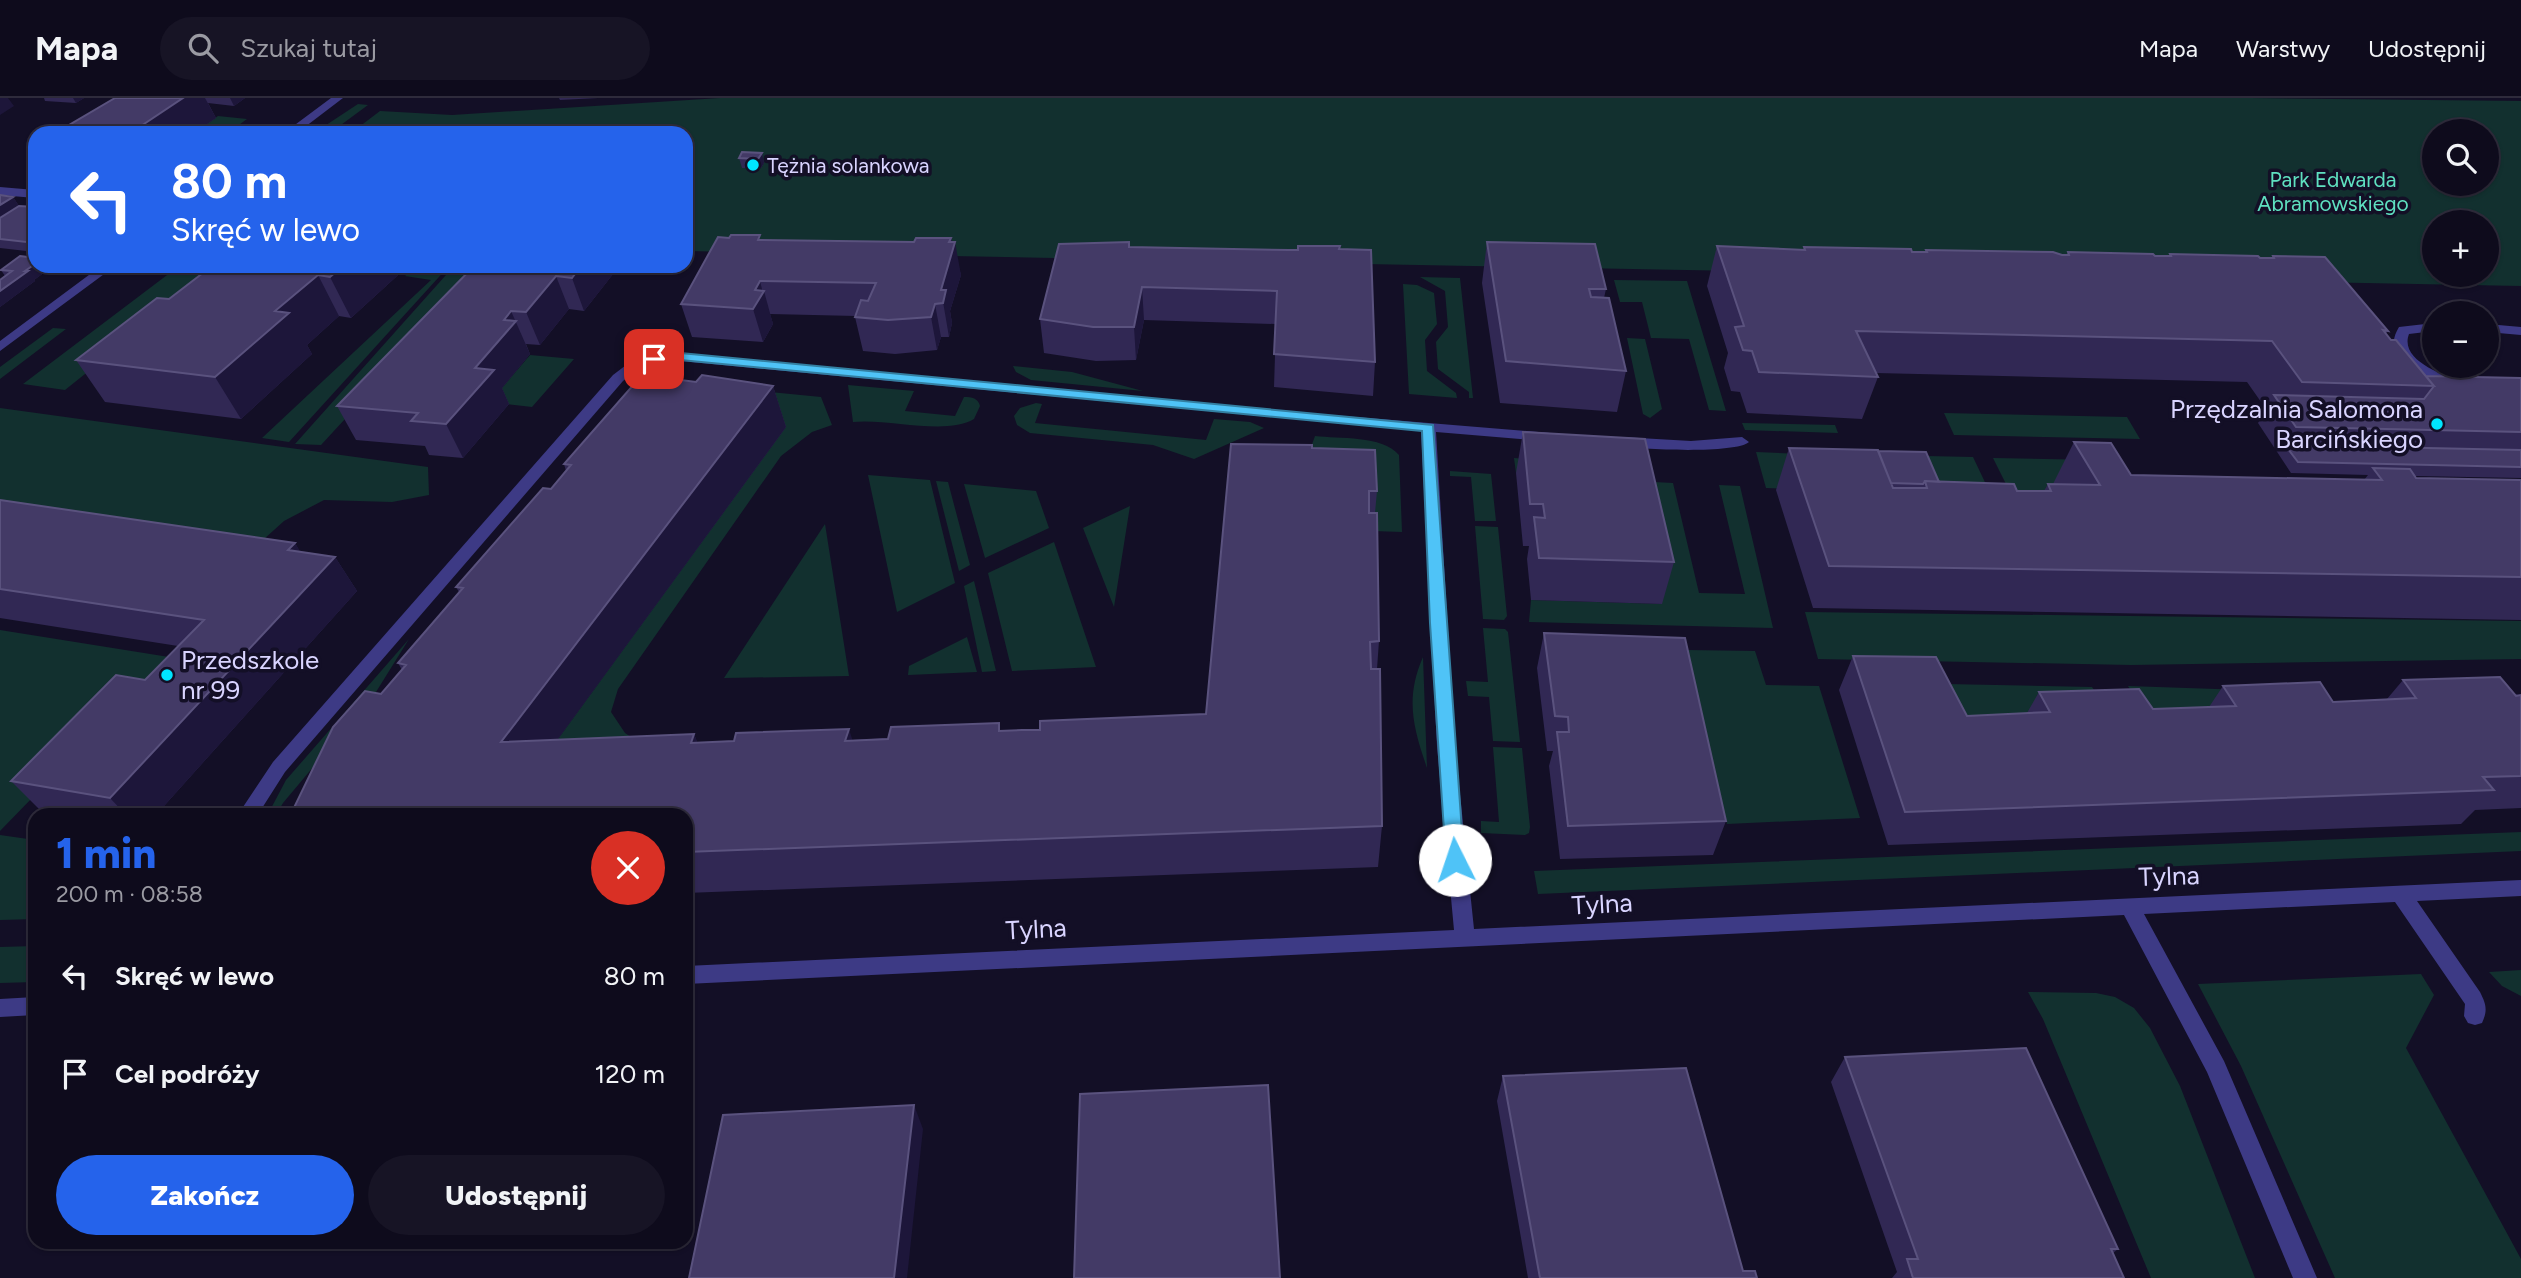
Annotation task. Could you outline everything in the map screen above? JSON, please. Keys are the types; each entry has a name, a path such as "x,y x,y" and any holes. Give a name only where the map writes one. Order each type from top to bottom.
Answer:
{"street":[{"path":"300,126 338,98"},
{"path":"0,191 28,193"},
{"path":"0,346 99,273"},
{"path":"2422,328 2404,330 2400,336 2401,348 2406,356 2422,367"},
{"path":"2499,329 2521,331"},
{"path":"251,808 265,784 288,756 618,378 639,362 670,356 1428,428 1565,438"},
{"path":"2440,378 2472,389"},
{"path":"1428,428 1455,860 1465,936"},
{"path":"1606,441 1691,446 1742,442"},
{"name":"Tylna","path":"693,975 2521,888"},
{"path":"2400,893 2473,998 2477,1007 2475,1016"},
{"path":"2129,905 2216,1068 2305,1278"},
{"path":"0,1008 28,1006"}],"green space":[{"name":"Park Edwarda Abramowskiego","path":"720,98 2250,98 2521,101 2521,286 2499,286 2499,210 2422,210 2422,284 693,251 693,126 360,126 380,111 452,115"},
{"path":"358,104 368,105 340,126 325,126"},
{"path":"218,116 247,119 238,126 204,126"},
{"path":"170,273 211,273 65,390 23,384"},
{"path":"409,273 443,273 289,442 262,438 431,280 405,276"},
{"path":"448,273 480,273 321,445 295,444"},
{"path":"1420,277 1460,278 1473,398 1469,398 1469,392 1438,369 1436,342 1448,327 1445,291"},
{"path":"1614,280 1687,281 1726,411 1709,410 1689,339 1651,338 1642,302 1620,302"},
{"path":"1403,284 1417,285 1434,293 1437,324 1425,340 1427,371 1456,393 1457,398 1409,394"},
{"path":"53,328 66,329 0,379 0,367"},
{"path":"1627,338 1645,339 1662,409 1650,418 1643,414"},
{"path":"530,355 574,359 532,407 490,402"},
{"path":"1013,366 1072,372 1143,391 1031,380 1016,372"},
{"path":"848,385 914,391 905,411 955,416 964,397 974,398 980,406 974,419 948,426 853,422"},
{"path":"770,392 821,397 832,425 812,432 781,456 618,689 611,712 625,733 649,749 525,784 785,428"},
{"path":"1042,404 1035,423 1206,440 1214,419 1250,422 1264,428 1194,459 1153,445 1030,433 1017,425 1014,416 1020,408"},
{"path":"0,408 428,467 429,495 392,502 324,500 284,521 244,557 0,521"},
{"path":"1944,413 2127,417 2140,439 1954,435"},
{"path":"1742,423 1835,425 1838,433 1745,430"},
{"path":"1315,436 1371,441 1382,444 1399,455 1402,532 1373,531 1311,490 1311,447"},
{"path":"1756,452 1848,456 1862,492 1766,488"},
{"path":"1926,456 1973,457 1992,497 1942,496"},
{"path":"1514,458 1635,468 1654,482 1673,483 1699,593 1745,594 1719,485 1740,486 1773,628 1529,622 1531,600 1662,604 1635,481 1516,473"},
{"path":"1993,458 2095,460 2027,526"},
{"path":"1450,471 1491,474 1496,521 1475,521 1471,477 1450,476"},
{"path":"868,475 930,480 955,583 897,612"},
{"path":"936,481 948,482 970,565 959,571"},
{"path":"964,484 1036,491 1049,528 985,558"},
{"path":"1130,506 1114,607 1083,528"},
{"path":"825,524 849,676 724,678"},
{"path":"1475,526 1498,527 1507,616 1504,620 1483,619"},
{"path":"1054,542 1096,667 1012,671 988,573"},
{"path":"974,581 996,671 982,672 964,586"},
{"path":"1805,612 2521,621 2521,659 2131,665 1818,659"},
{"path":"1483,628 1505,629 1508,632 1520,742 1493,741 1489,697 1468,696 1466,681 1488,682"},
{"path":"0,630 169,657 0,831"},
{"path":"967,637 977,672 908,675 909,666"},
{"path":"409,639 376,692 280,808 271,808 286,780"},
{"path":"1687,650 1755,651 1766,685 1819,686 1860,818 1727,824"},
{"path":"1423,657 1427,768 1413,712 1414,686"},
{"path":"1946,684 2092,687 2117,723 1979,748"},
{"path":"2128,686 2275,691 2164,742"},
{"path":"1493,747 1522,748 1530,827 1529,833 1525,835 1481,833 1481,821 1499,822"},
{"path":"2521,832 2521,851 1538,894 1534,871"},
{"path":"0,835 28,839 28,919 0,920"},
{"path":"28,946 28,982 0,983 0,947"},
{"path":"2521,970 2521,996 2502,986 2489,972"},
{"path":"2421,974 2434,995 2406,1048 2521,1259 2521,1278 2335,1278 2241,1066 2198,984"},
{"path":"2028,992 2096,993 2115,997 2134,1008 2150,1028 2180,1086 2255,1278 2151,1278 2043,1019"}],"building":[{"path":"115,98 183,98 141,126 67,126"},
{"path":"742,152 762,153 758,159 739,158"},
{"path":"0,195 13,197 0,205"},
{"path":"19,206 28,207 28,242 0,239 0,218"},
{"path":"731,235 760,235 758,240 914,242 916,238 951,238 949,242 955,242 941,290 946,290 943,303 935,304 931,317 888,320 855,317 861,300 868,301 876,283 760,281 755,290 764,291 753,309 681,304 718,237 729,238"},
{"path":"1129,242 1129,247 1298,250 1298,246 1340,246 1339,249 1371,250 1375,362 1274,354 1277,291 1142,287 1134,327 1093,327 1040,319 1059,244"},
{"path":"1487,242 1595,244 1606,289 1589,289 1591,297 1609,298 1626,371 1506,361"},
{"path":"1717,246 1805,250 1804,247 1911,249 1912,252 2053,252 2062,255 2069,255 2068,252 2155,256 2325,257 2388,331 2383,330 2391,340 2396,340 2422,371 2422,378 2427,378 2434,386 2302,382 2272,341 1856,331 1878,377 1759,372 1752,351 1743,350 1735,327 1744,326"},
{"path":"20,256 28,257 28,269 25,271 28,271 0,291 0,280 12,271 1,270"},
{"path":"203,273 335,273 330,277 318,275 275,311 289,313 215,377 76,360 157,298 169,299"},
{"path":"467,273 576,273 572,278 556,276 526,312 511,311 504,320 516,321 475,368 494,370 446,424 411,421 418,413 337,406"},
{"path":"642,375 696,382 702,375 773,386 501,742 694,734 691,743 734,741 736,733 849,729 845,741 888,739 891,727 999,723 999,731 1040,730 1040,721 1206,714 1231,444 1312,445 1312,448 1375,450 1377,491 1369,491 1369,513 1377,513 1379,641 1370,642 1371,669 1380,669 1382,826 693,852 693,808 294,808 333,727 365,691 381,694 406,665 398,663 463,588 456,587 543,488 551,489 571,465 564,464"},
{"path":"2428,378 2521,378 2521,432 2296,427 2274,395 2424,399 2434,386"},
{"path":"1523,432 1645,439 1674,562 1539,558 1534,517 1545,518 1543,504 1530,504"},
{"path":"2074,442 2111,443 2131,475 2382,480 2373,468 2410,469 2416,478 2521,480 2521,577 1829,566 1789,448 1878,450 1893,488 1927,488 1925,481 2014,484 2017,491 2051,491 2048,484 2100,485"},
{"path":"2285,445 2521,450 2521,467 2298,462"},
{"path":"1878,451 1926,452 1939,482 1891,483"},
{"path":"0,500 295,543 288,550 335,557 110,798 11,781 116,675 145,680 204,620 0,589"},
{"path":"1544,633 1685,638 1726,821 1568,826 1557,732 1569,732 1568,717 1555,716"},
{"path":"1853,656 1936,657 1967,716 2050,712 2039,692 2139,689 2153,709 2236,706 2223,686 2320,682 2333,702 2416,698 2403,680 2500,677 2516,696 2521,695 2521,776 2483,777 2494,790 1905,812"},
{"path":"2026,1048 2118,1249 2111,1249 2124,1278 1913,1278 1907,1259 1918,1259 1845,1057"},
{"path":"1686,1068 1743,1271 1755,1271 1757,1278 1540,1278 1503,1076"},
{"path":"1268,1085 1280,1278 1074,1278 1080,1094"},
{"path":"914,1105 894,1278 689,1278 723,1115"}],"place":[{"name":"Tężnia solankowa","path":"753,165"},
{"name":"Przędzalnia Salomona Barcińskiego","path":"2437,424"},
{"name":"Przedszkole nr 99","path":"167,675"}],"route":[{"path":"654,359 670,356 1428,428 1438,623 1455,860"}]}
